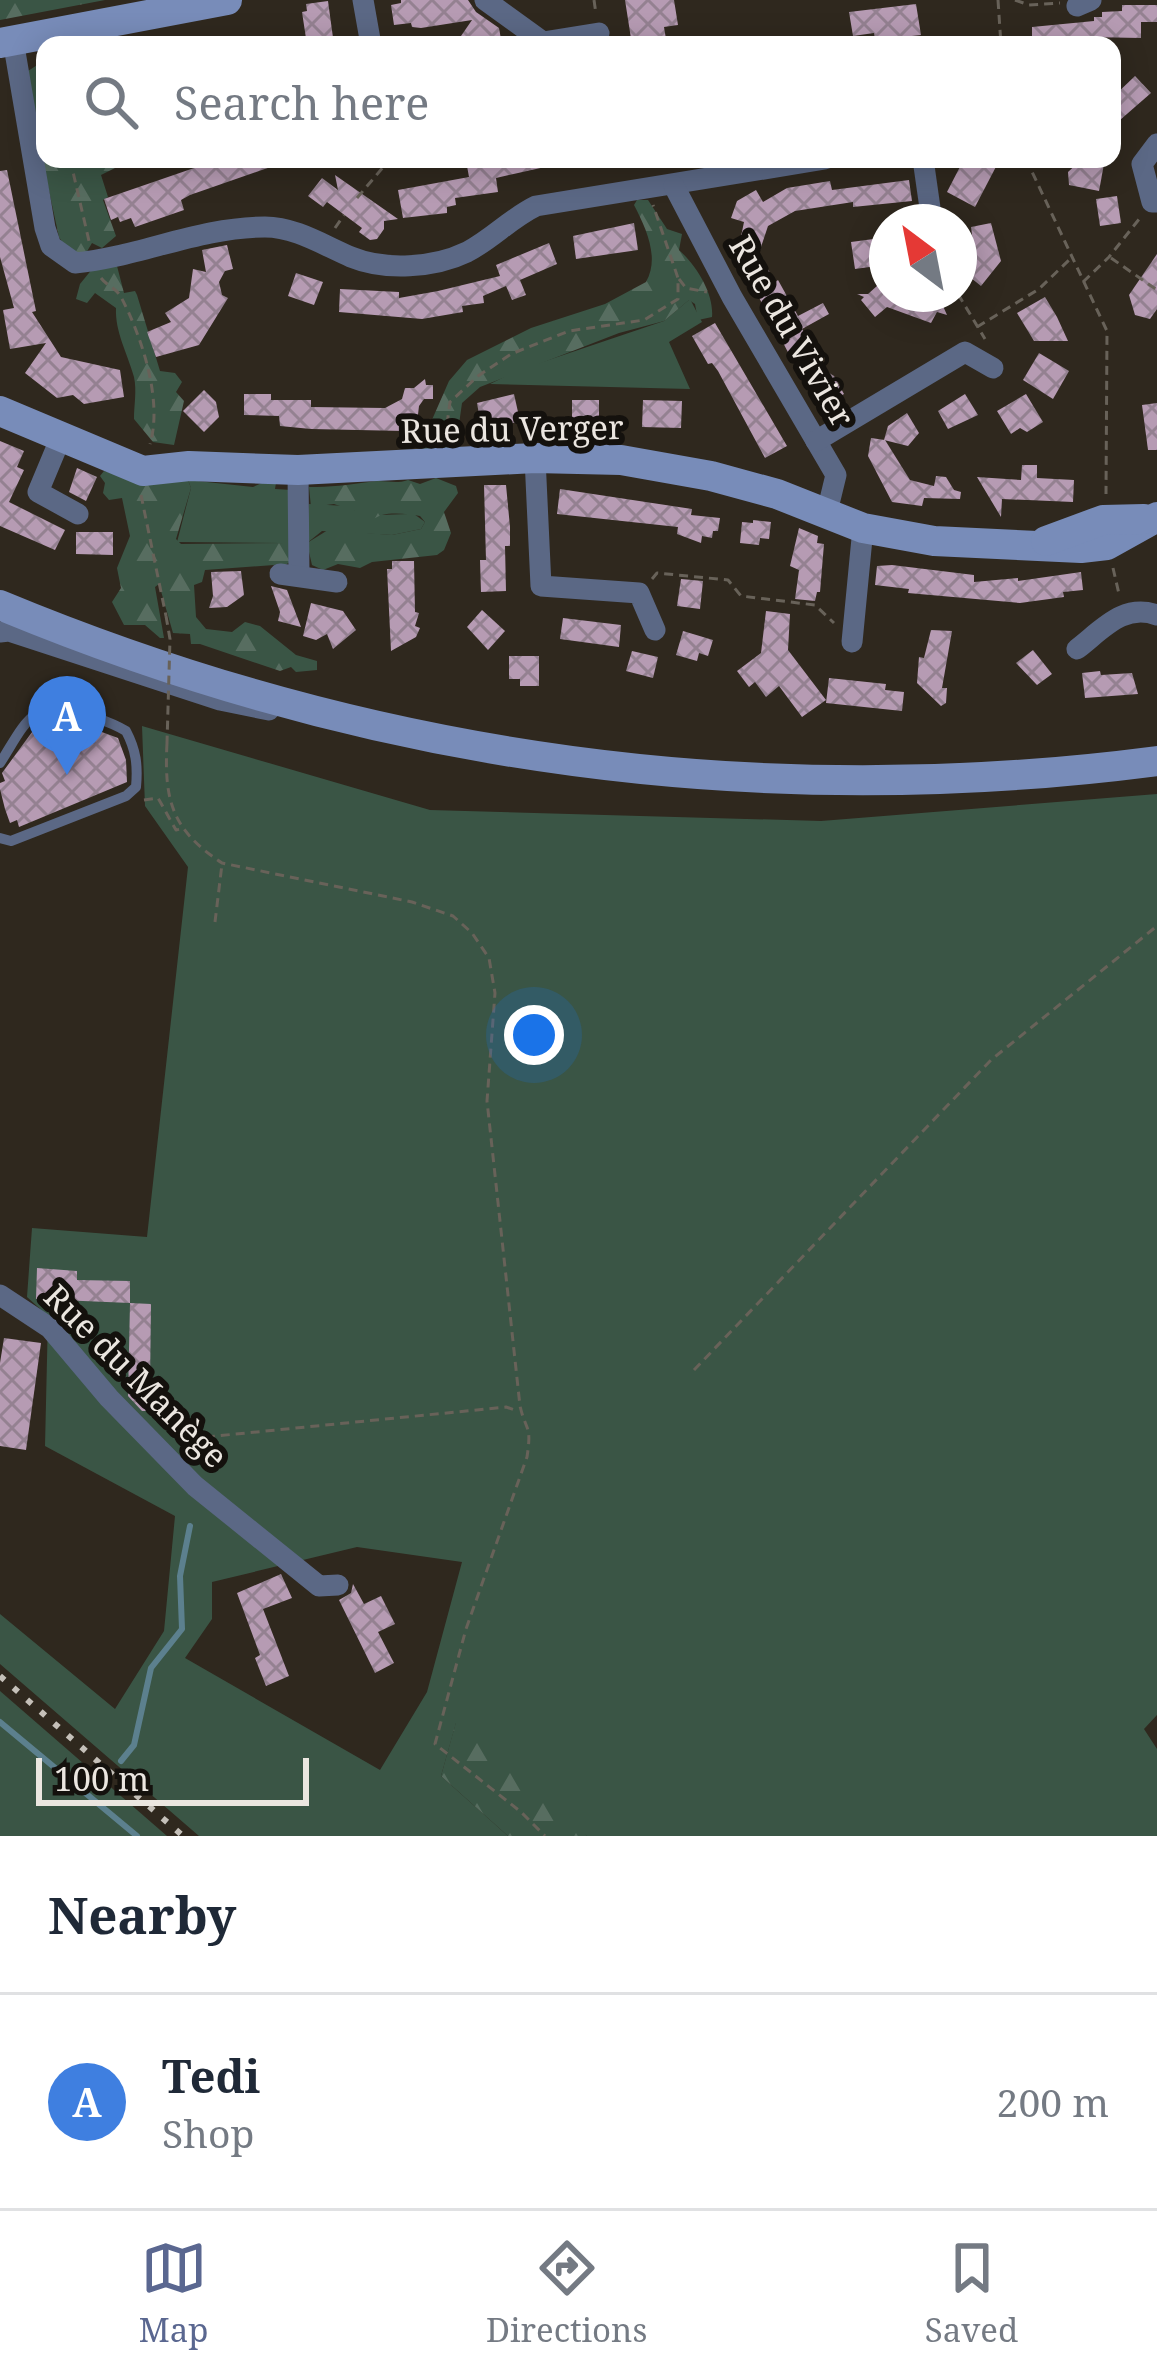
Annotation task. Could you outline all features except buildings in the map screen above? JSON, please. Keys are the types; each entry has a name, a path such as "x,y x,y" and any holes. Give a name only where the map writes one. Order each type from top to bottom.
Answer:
{"street":[{"path":"83,36 227,0"},
{"path":"363,0 369,36"},
{"path":"485,0 535,36"},
{"path":"580,36 599,33"},
{"path":"36,40 6,42 51,246 75,263 226,229 270,226 367,263 419,266 467,252 536,206 775,168"},
{"path":"1154,202 1142,164 1157,144"},
{"path":"924,168 929,204"},
{"name":"Rue du Vivier","path":"674,186 732,297 836,475 826,512"},
{"path":"816,441 964,352 993,368"},
{"name":"Rue du Verger","path":"0,411 92,448 189,466 298,470 536,458 621,460 711,476 863,528 934,541 1081,548 1105,532"},
{"path":"61,437 38,492 78,514"},
{"path":"536,458 541,586 639,593 656,630"},
{"path":"298,470 290,574 337,582"},
{"path":"1105,532 1154,518"},
{"path":"852,642 863,528"},
{"path":"0,604 183,675 317,713 530,757 737,778 911,781 996,778 1157,761"},
{"path":"1076,650 1123,613 1141,609 1157,615"},
{"path":"0,632 9,631 220,700 265,710 317,713"},
{"name":"Rue du Manège","path":"0,1294 50,1328 109,1398 195,1486 320,1586 338,1585"}],"lane":[{"path":"0,763 28,719 52,706 126,731 137,760 136,787 126,796 11,841 0,838"}],"path":[{"path":"998,0 1000,36"},
{"path":"1015,0 1029,5 1084,3"},
{"path":"72,168 92,262 104,284 122,298 154,387 156,414 140,491 170,639 166,788 171,808 200,848 222,863 412,902 453,916 489,958 495,993 488,1101 521,1412"},
{"path":"357,198 382,168"},
{"path":"1030,168 1108,331 1105,532 1123,613"},
{"path":"446,465 450,402 478,376 512,354 569,331 644,320 678,298 678,278 648,190"},
{"path":"1083,282 1154,202"},
{"path":"1109,257 1157,290"},
{"path":"977,327 1039,289 1071,259"},
{"path":"678,278 686,288 732,297"},
{"path":"968,312 993,368"},
{"path":"639,593 657,573 728,580 741,596 815,604 852,642"},
{"path":"215,922 222,863"},
{"path":"694,1370 991,1060 1157,926"},
{"path":"157,1445 249,1431 484,1409 521,1412 530,1422 527,1457 466,1629 435,1744 545,1836"}],"green space":[{"path":"0,0 105,0 0,20"},
{"path":"36,66 36,131 28,71"},
{"path":"44,168 115,168 101,175 108,197 103,200 116,236 102,248 92,243 79,255 59,237"},
{"path":"637,200 648,200 667,229 682,234 679,250 703,281 712,317 698,320 695,304 689,300 664,321 619,333 480,387 462,403 460,449 423,455 424,438 449,381 467,360 531,328 605,304 646,282 652,253 634,205"},
{"path":"117,266 124,293 135,291 137,295 160,371 175,373 182,382 176,392 184,401 174,445 153,442 134,419 135,382 116,308 95,293 87,303 76,299 80,284 93,268"},
{"path":"690,299 702,322 669,342 690,389 490,384 664,321"},
{"path":"104,471 124,477 188,480 191,488 176,539 181,544 289,543 292,560 287,564 205,570 202,582 194,585 196,617 206,629 232,632 245,622 260,626 296,655 317,661 317,670 296,672 291,667 280,671 191,644 190,634 173,633 159,584 155,587 164,638 145,625 124,625 112,602 121,588 117,568 130,536 122,498 109,500 103,493 105,483 100,476"},
{"path":"436,478 456,486 458,493 444,512 451,533 437,555 372,562 360,568 338,564 323,570 312,565 307,543 328,530 392,535 421,529 425,522 420,516 396,513 356,522 355,511 334,504 311,507 309,487 408,480 420,484"},
{"path":"188,480 253,487 276,483 275,489 292,490 293,548 281,543 177,542 191,488"},
{"path":"309,504 347,506 371,514 414,514 425,522 421,529 392,535 322,531 307,543"},
{"path":"142,726 430,810 821,821 1157,794 1157,1715 1144,1729 1157,1749 1157,1836 587,1836 456,1723 441,1776 508,1836 199,1836 0,1664 0,1614 115,1709 164,1631 175,1516 45,1446 48,1316 27,1297 32,1228 147,1237 188,867 145,806","holes":["357,1547 462,1562 427,1692 380,1770 185,1658 212,1619 212,1582"]},
{"path":"0,1691 167,1836 0,1836"},
{"path":"456,1722 587,1836 508,1836 441,1776"}],"waterway":[{"path":"121,1761 134,1745 151,1668 182,1629 180,1576 190,1526"},
{"path":"0,1722 137,1836"}],"railway":[{"path":"0,1676 183,1836"}],"place":[{"name":"Tedi","path":"67,775"}]}
